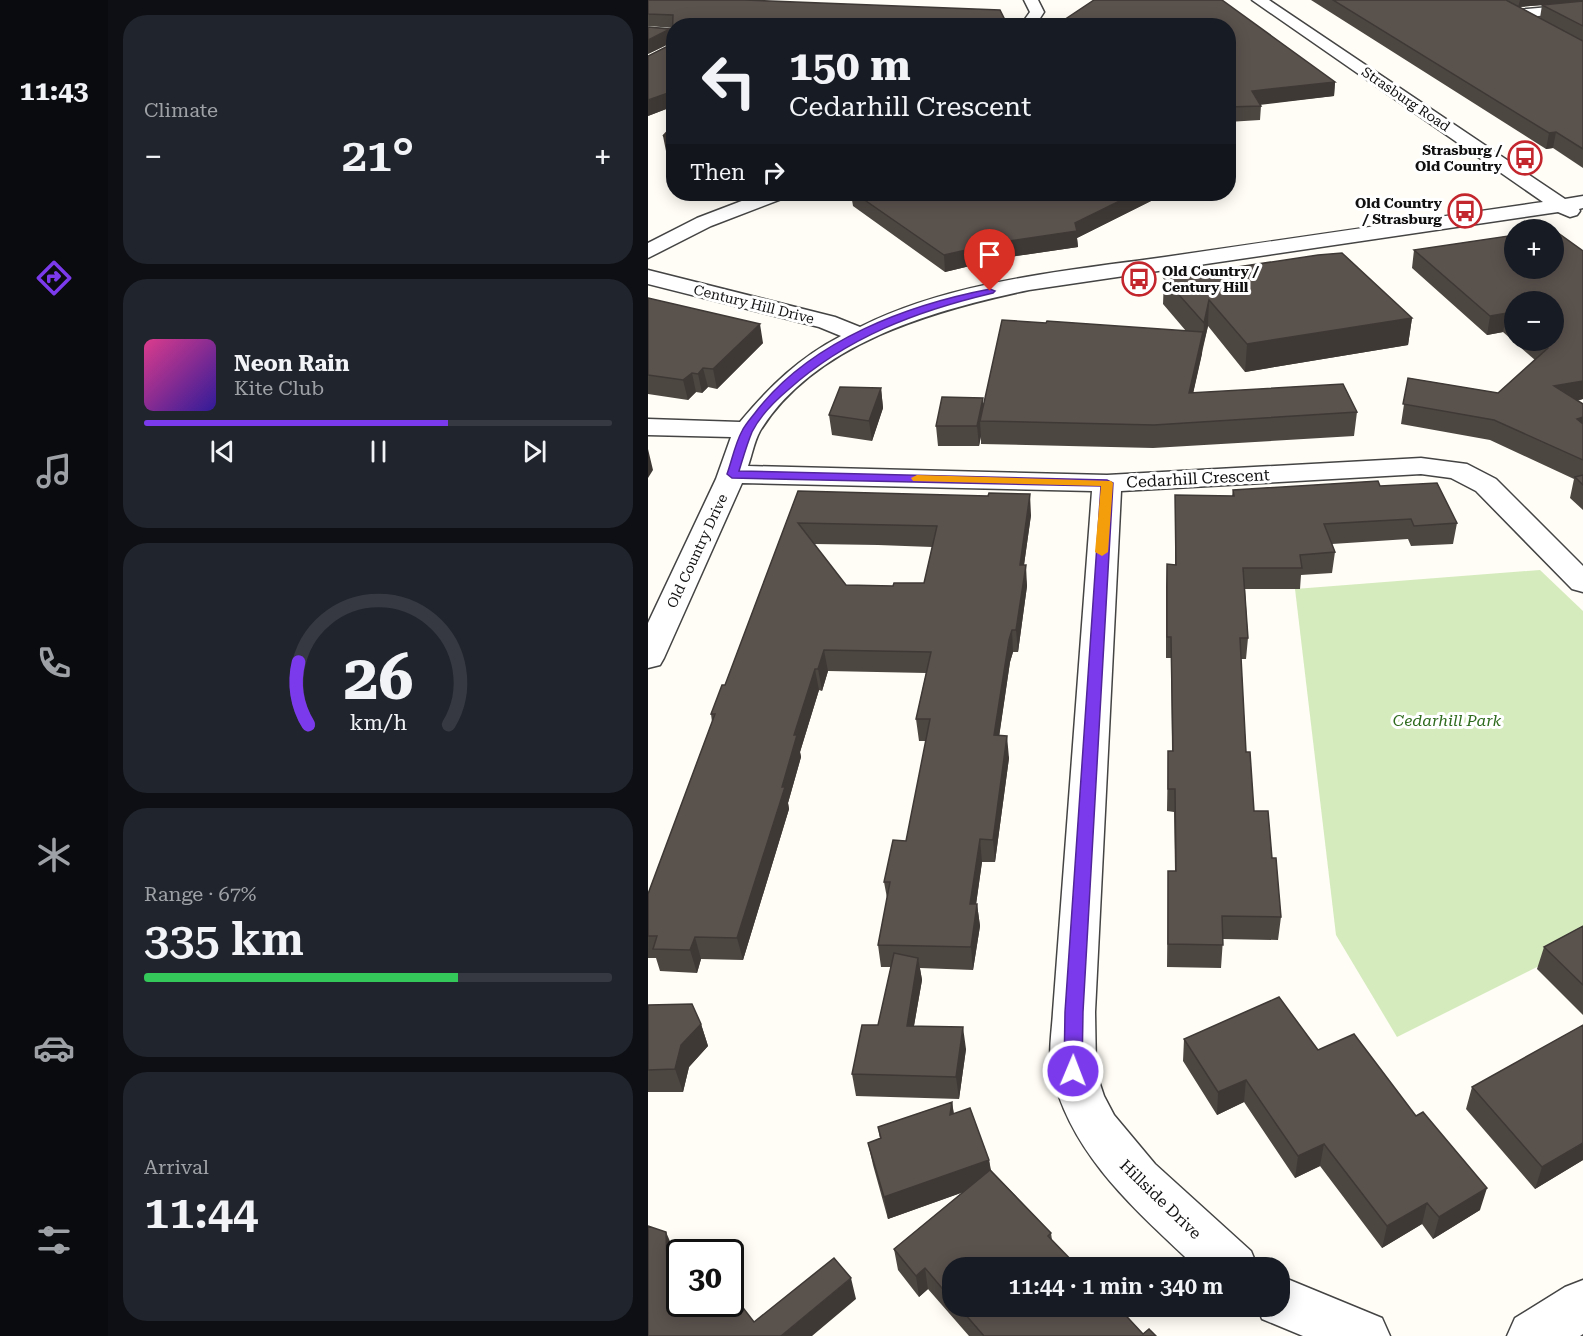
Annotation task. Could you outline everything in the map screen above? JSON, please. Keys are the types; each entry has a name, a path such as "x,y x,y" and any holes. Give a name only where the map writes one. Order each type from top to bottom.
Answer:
{"street":[{"path":"1030,0 1037,12 1033,18"},
{"name":"Strasburg Road","path":"1259,0 1572,203 1583,219"},
{"path":"1545,30 1512,12 1583,8"},
{"path":"648,33 666,34"},
{"path":"648,252 704,222 759,201"},
{"name":"Old Country Drive","path":"648,658 732,474 747,430 772,399 804,370 859,335 895,320 970,295 1029,283 1572,203"},
{"name":"Century Hill Drive","path":"648,277 827,322 859,335"},
{"path":"648,427 747,430"},
{"name":"Cedarhill Crescent","path":"732,474 1107,483 1421,466 1457,470 1486,484 1583,583"},
{"name":"Hillside Drive","path":"1107,483 1075,989 1073,1071 1090,1116 1119,1161 1221,1257"},
{"path":"1290,1305 1364,1336"},
{"path":"1533,1336 1583,1305"}],"green space":[{"name":"Cedarhill Park","path":"1540,570 1583,611 1583,944 1397,1037 1336,935 1295,589"}],"building":[{"path":"648,0 745,0 1000,10 1004,18 673,18 673,15 648,14"},
{"path":"1094,0 1222,0 1335,82 1252,91 1261,106 1236,107 1236,18 1067,18"},
{"path":"1333,0 1506,0 1583,41 1583,149 1556,132 1549,133"},
{"path":"1583,1 1583,26 1542,5"},
{"path":"648,27 666,29 666,31 648,40"},
{"path":"666,47 666,94 648,100 648,56"},
{"path":"866,201 1120,201 1075,223 1077,231 1002,242 944,255"},
{"path":"1504,237 1504,279 1564,279 1564,237 1583,251 1583,381 1554,386 1583,404 1583,417 1577,419 1583,424 1583,460 1494,420 1403,404 1408,378 1498,393 1545,351 1564,351 1564,291 1504,291 1504,314 1490,316 1414,250"},
{"path":"1342,253 1412,318 1247,344 1209,300 1204,323 1164,278 1318,255"},
{"path":"648,298 760,324 713,369 703,368 698,374 692,373 683,380 648,375"},
{"path":"1002,320 1203,332 1189,393 1343,384 1357,412 1154,425 980,421"},
{"path":"840,387 881,388 869,421 829,415"},
{"path":"942,397 983,398 977,426 936,426"},
{"path":"1583,475 1583,485 1575,477"},
{"path":"1378,481 1380,486 1437,483 1457,523 1414,526 1411,519 1324,524 1335,552 1300,555 1302,568 1243,568 1248,638 1240,638 1246,752 1250,752 1254,811 1268,811 1272,858 1276,858 1281,917 1222,916 1223,945 1168,944 1168,871 1176,871 1175,789 1168,789 1168,751 1173,751 1171,637 1167,637 1167,564 1176,565 1175,495 1234,496 1233,490"},
{"path":"798,491 988,496 989,493 1030,494 1020,565 1026,565 1016,630 1012,630 1009,640 994,735 1007,736 993,840 980,839 970,904 977,904 971,947 878,945 890,882 884,882 893,840 906,841 930,719 916,719 931,652 824,650 818,669 815,669 794,735 797,735 782,787 785,787 737,938 695,937 690,950 653,949 657,936 648,936 648,894 715,714 711,714 722,685 725,685","holes":["798,523 937,526 924,583 894,583 893,586 846,585"]},
{"path":"1583,926 1583,985 1544,947"},
{"path":"894,953 918,958 907,1026 963,1027 956,1077 852,1074 862,1025 878,1025"},
{"path":"1279,997 1318,1050 1354,1034 1416,1116 1423,1112 1487,1188 1439,1217 1427,1203 1387,1226 1324,1144 1298,1156 1246,1080 1218,1092 1184,1039"},
{"path":"692,1004 701,1024 681,1045 675,1069 648,1070 648,1005"},
{"path":"1583,1025 1583,1143 1542,1167 1472,1087"},
{"path":"952,1102 950,1115 970,1108 989,1160 884,1197 868,1143 881,1138 878,1127"},
{"path":"990,1170 1051,1233 1048,1236 1068,1257 942,1257 942,1288 925,1268 916,1276 894,1249"},
{"path":"648,1226 666,1232 666,1317 744,1317 744,1309 754,1322 834,1258 851,1278 781,1336 648,1336"},
{"path":"968,1317 1127,1317 1143,1334 1149,1329 1156,1336 984,1336"}],"slow traffic":[{"path":"917,478 1107,483 1102,552"}],"place":[{"name":"Strasburg / Old Country","path":"1525,158"},
{"name":"Old Country / Strasburg","path":"1465,211"},
{"name":"Old Country / Century Hill","path":"1139,279"}],"route":[{"path":"990,291 970,295 895,320 859,335 804,370 772,399 747,430 732,474 1107,483 1074,1012 1073,1071"}]}
